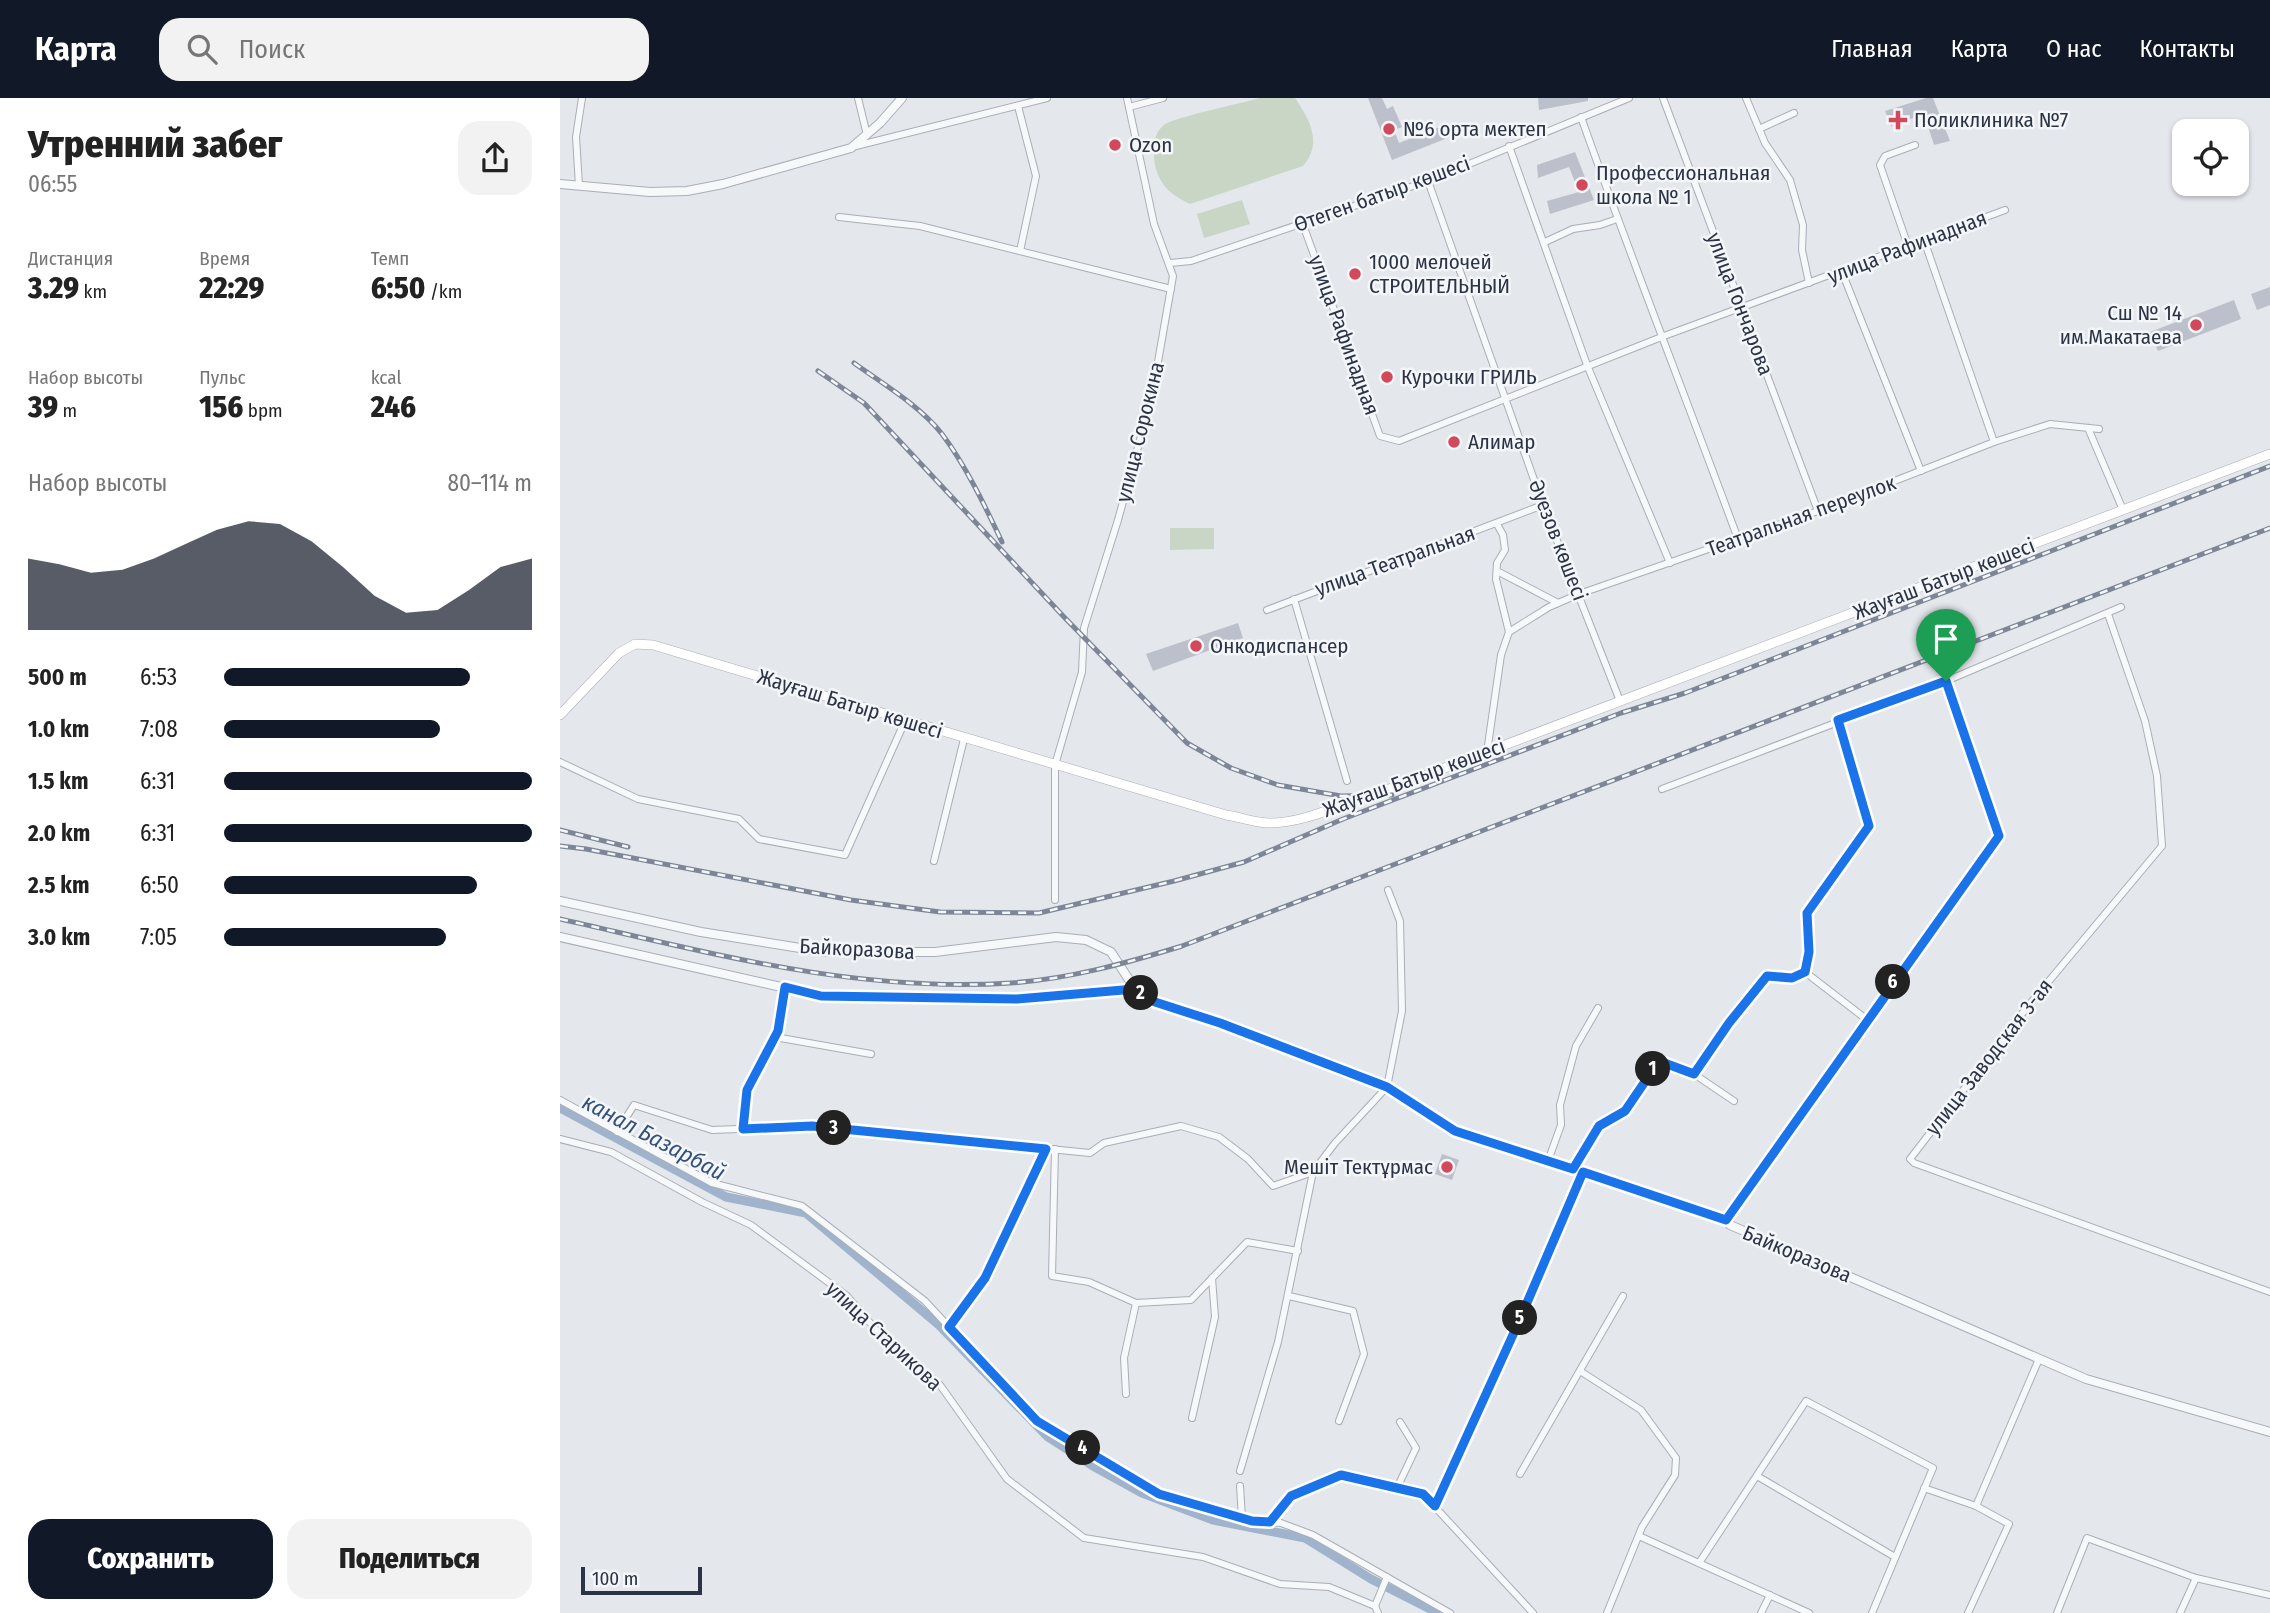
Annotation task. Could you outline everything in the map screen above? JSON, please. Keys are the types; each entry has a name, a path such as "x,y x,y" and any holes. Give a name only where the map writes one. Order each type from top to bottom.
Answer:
{"main road":[{"name":"Жауғаш Батыр көшесі","path":"560,715 619,653 635,644 653,645 1226,815 1269,823 1310,817 2270,454"}],"street":[{"path":"579,186 576,137 582,98"},
{"path":"858,98 867,135"},
{"path":"851,148 902,98"},
{"path":"560,184 650,192 687,191 723,184 1047,98"},
{"name":"улица Сорокина","path":"1055,900 1055,765 1082,671 1084,628 1118,520 1152,396 1173,276 1154,224 1127,98"},
{"path":"1129,107 1163,98"},
{"name":"Өтеген батыр көшесі","path":"1170,263 1191,261 1428,181 1629,98"},
{"name":"улица Гончарова","path":"1663,98 1818,511"},
{"name":"улица Рафинадная","path":"1746,98 1765,143 1790,180 1803,225 1802,250 1809,283"},
{"path":"1018,106 1036,176 1020,251"},
{"path":"1759,129 1794,113"},
{"path":"1581,117 1738,539"},
{"path":"1908,246 1880,165 1885,156 1916,145"},
{"path":"1508,146 1545,242 1587,365 1670,563"},
{"name":"Әуезов көшесі","path":"1428,181 1543,505 1619,701"},
{"name":"улица Рафинадная","path":"1303,222 1380,436 1399,441 1587,365 2005,210"},
{"path":"839,218 920,226 1171,289"},
{"path":"1545,242 1573,229 1617,219"},
{"path":"1924,240 1994,442"},
{"path":"1842,272 1921,471"},
{"name":"Театральная переулок","path":"1509,632 1558,603 1579,594 1818,511 1994,442 2050,424 2099,429"},
{"path":"2088,428 2123,510"},
{"name":"улица Театральная","path":"1267,610 1543,505"},
{"name":"улица Театральная","path":"1487,752 1501,655 1509,632 1497,571 1497,563 1505,550 1503,535 1497,524"},
{"path":"1497,571 1558,603"},
{"name":"улица Театральная","path":"1294,599 1347,781"},
{"path":"1662,789 1946,681 2122,607"},
{"name":"улица Заводская 3-ая","path":"2108,614 2145,721 2157,776 2162,846 2028,1006 1910,1159 1914,1163 2145,1249 2270,1292"},
{"path":"1726,1220 1866,1019 1999,836 1946,681"},
{"path":"1805,972 1809,952 1807,913 1869,826 1838,720"},
{"path":"560,762 638,799 739,820 759,839 845,855 905,721"},
{"path":"934,861 964,739"},
{"path":"1240,1471 1289,1296 1313,1172 1343,1133 1387,1087 1402,1011 1401,921 1388,890"},
{"name":"Байкоразова","path":"560,901 701,932 825,952 935,952 1056,937 1086,940 1111,952 1135,989 1164,1005 1220,1023 1387,1087 1455,1131 1726,1220 1730,1225 2086,1379 2270,1432"},
{"name":"Байкоразова","path":"560,937 821,996 1017,999 1135,989"},
{"path":"1805,972 1866,1019"},
{"path":"1694,1074 1729,1023 1767,976 1792,978 1805,972"},
{"path":"743,1129 747,1090 775,1037 785,987"},
{"path":"1548,1161 1561,1125 1560,1105 1576,1046 1598,1008"},
{"path":"775,1037 871,1054"},
{"path":"1573,1169 1599,1126 1625,1111 1659,1061 1694,1074 1734,1101"},
{"path":"560,1100 712,1183 802,1206 925,1301 1037,1421 1159,1494 1242,1518 1280,1523 1313,1535 1450,1613"},
{"path":"617,1132 634,1105 712,1130 812,1126 1090,1153 1104,1143 1181,1126 1219,1137 1248,1159 1273,1186 1313,1172"},
{"name":"улица Старикова","path":"560,1139 611,1152 702,1202 751,1224 847,1296 891,1347 940,1385 1007,1479 1084,1538 1203,1557 1280,1584 1329,1587 1376,1607"},
{"path":"1051,1149 1052,1276 1089,1282 1136,1303 1191,1300 1247,1242 1297,1251"},
{"path":"949,1327 985,1278 1051,1149"},
{"path":"1435,1506 1583,1172"},
{"path":"1192,1418 1215,1317 1212,1278"},
{"path":"1289,1296 1353,1311 1364,1354 1339,1421"},
{"path":"1520,1474 1623,1296"},
{"path":"1126,1394 1124,1358 1136,1303"},
{"path":"1976,1506 2039,1359"},
{"path":"1580,1371 1641,1410 1676,1458 1675,1475 1639,1536 1607,1613"},
{"path":"1699,1563 1806,1401 1933,1468 1872,1613"},
{"path":"1397,1488 1416,1448 1400,1422"},
{"path":"1270,1522 1291,1496 1341,1475 1423,1494 1533,1613"},
{"path":"1756,1476 1895,1557"},
{"path":"1240,1486 1242,1518"},
{"path":"1924,1488 1976,1506 2009,1524 1968,1613"},
{"path":"1639,1536 1809,1613"},
{"path":"2057,1613 2087,1538 2196,1578 2270,1595"},
{"path":"1376,1607 1387,1577"},
{"path":"2180,1613 2196,1578"},
{"path":"1761,1613 1770,1595"}],"green space":[{"path":"1260,98 1295,98 1309,123 1313,140 1309,157 1303,166 1190,204 1167,189 1160,179 1154,160 1157,133 1164,125 1181,118"},
{"path":"1242,200 1250,224 1204,238 1197,214"},
{"path":"1170,528 1214,528 1214,549 1170,550"}],"building":[{"name":"№6 орта мектеп","path":"1368,98 1382,98 1387,109 1393,106 1402,127 1394,130 1399,143 1445,125 1450,137 1392,160"},
{"path":"1538,98 1588,98 1588,101 1539,110"},
{"name":"Поликлиника №7","path":"1933,98 1950,141 1934,145 1924,114 1891,126 1885,111"},
{"name":"Профессиональная школа № 1","path":"1575,152 1594,200 1550,214 1547,201 1579,192 1569,167 1538,178 1537,165"},
{"path":"2270,287 2270,305 2257,310 2251,294"},
{"name":"Сш № 14 им.Макатаева","path":"2234,300 2241,319 2158,351 2150,332"},
{"name":"Онкодиспансер","path":"1238,623 1243,638 1153,671 1146,654"},
{"name":"Мешіт Тектұрмас","path":"1442,1154 1459,1160 1452,1180 1435,1174"}],"waterway":[{"name":"канал Базарбай","path":"560,1108 726,1197 806,1213 939,1325 1048,1437 1093,1466 1142,1493 1213,1520 1305,1538 1371,1579 1438,1613"}],"railway":[{"path":"854,363 912,404 933,423 967,473 1002,542"},
{"path":"818,371 864,403 1065,618 1187,743 1231,768 1278,785 1341,796 1392,795"},
{"path":"560,846 851,900 940,912 1039,913 1244,862 1343,819 1621,713 1685,693 2270,466"},
{"path":"560,919 784,968 896,982 953,985 1011,983 1098,969 1182,946 2270,528"},
{"path":"560,830 628,847"}],"place":[{"name":"Поликлиника №7","path":"1898,120"},
{"name":"№6 орта мектеп","path":"1389,129"},
{"name":"Ozon","path":"1115,145"},
{"name":"Профессиональная школа № 1","path":"1582,185"},
{"name":"1000 мелочей СТРОИТЕЛЬНЫЙ","path":"1355,274"},
{"name":"Сш № 14 им.Макатаева","path":"2196,325"},
{"name":"Курочки ГРИЛЬ","path":"1387,377"},
{"name":"Алимар","path":"1454,442"},
{"name":"Онкодиспансер","path":"1196,646"},
{"name":"Мешіт Тектұрмас","path":"1447,1167"}],"route":[{"path":"1946,681 1999,836 1866,1019 1726,1220 1583,1172 1435,1506 1423,1494 1341,1475 1291,1496 1270,1522 1252,1521 1159,1494 1037,1421 949,1327 985,1278 1046,1149 812,1126 743,1129 747,1090 778,1031 785,987 821,996 1017,999 1135,989 1155,1002 1220,1023 1387,1087 1455,1131 1573,1169 1599,1126 1625,1111 1659,1061 1694,1074 1729,1023 1767,976 1792,978 1805,972 1809,952 1807,913 1869,826 1838,720 1946,681"}]}
